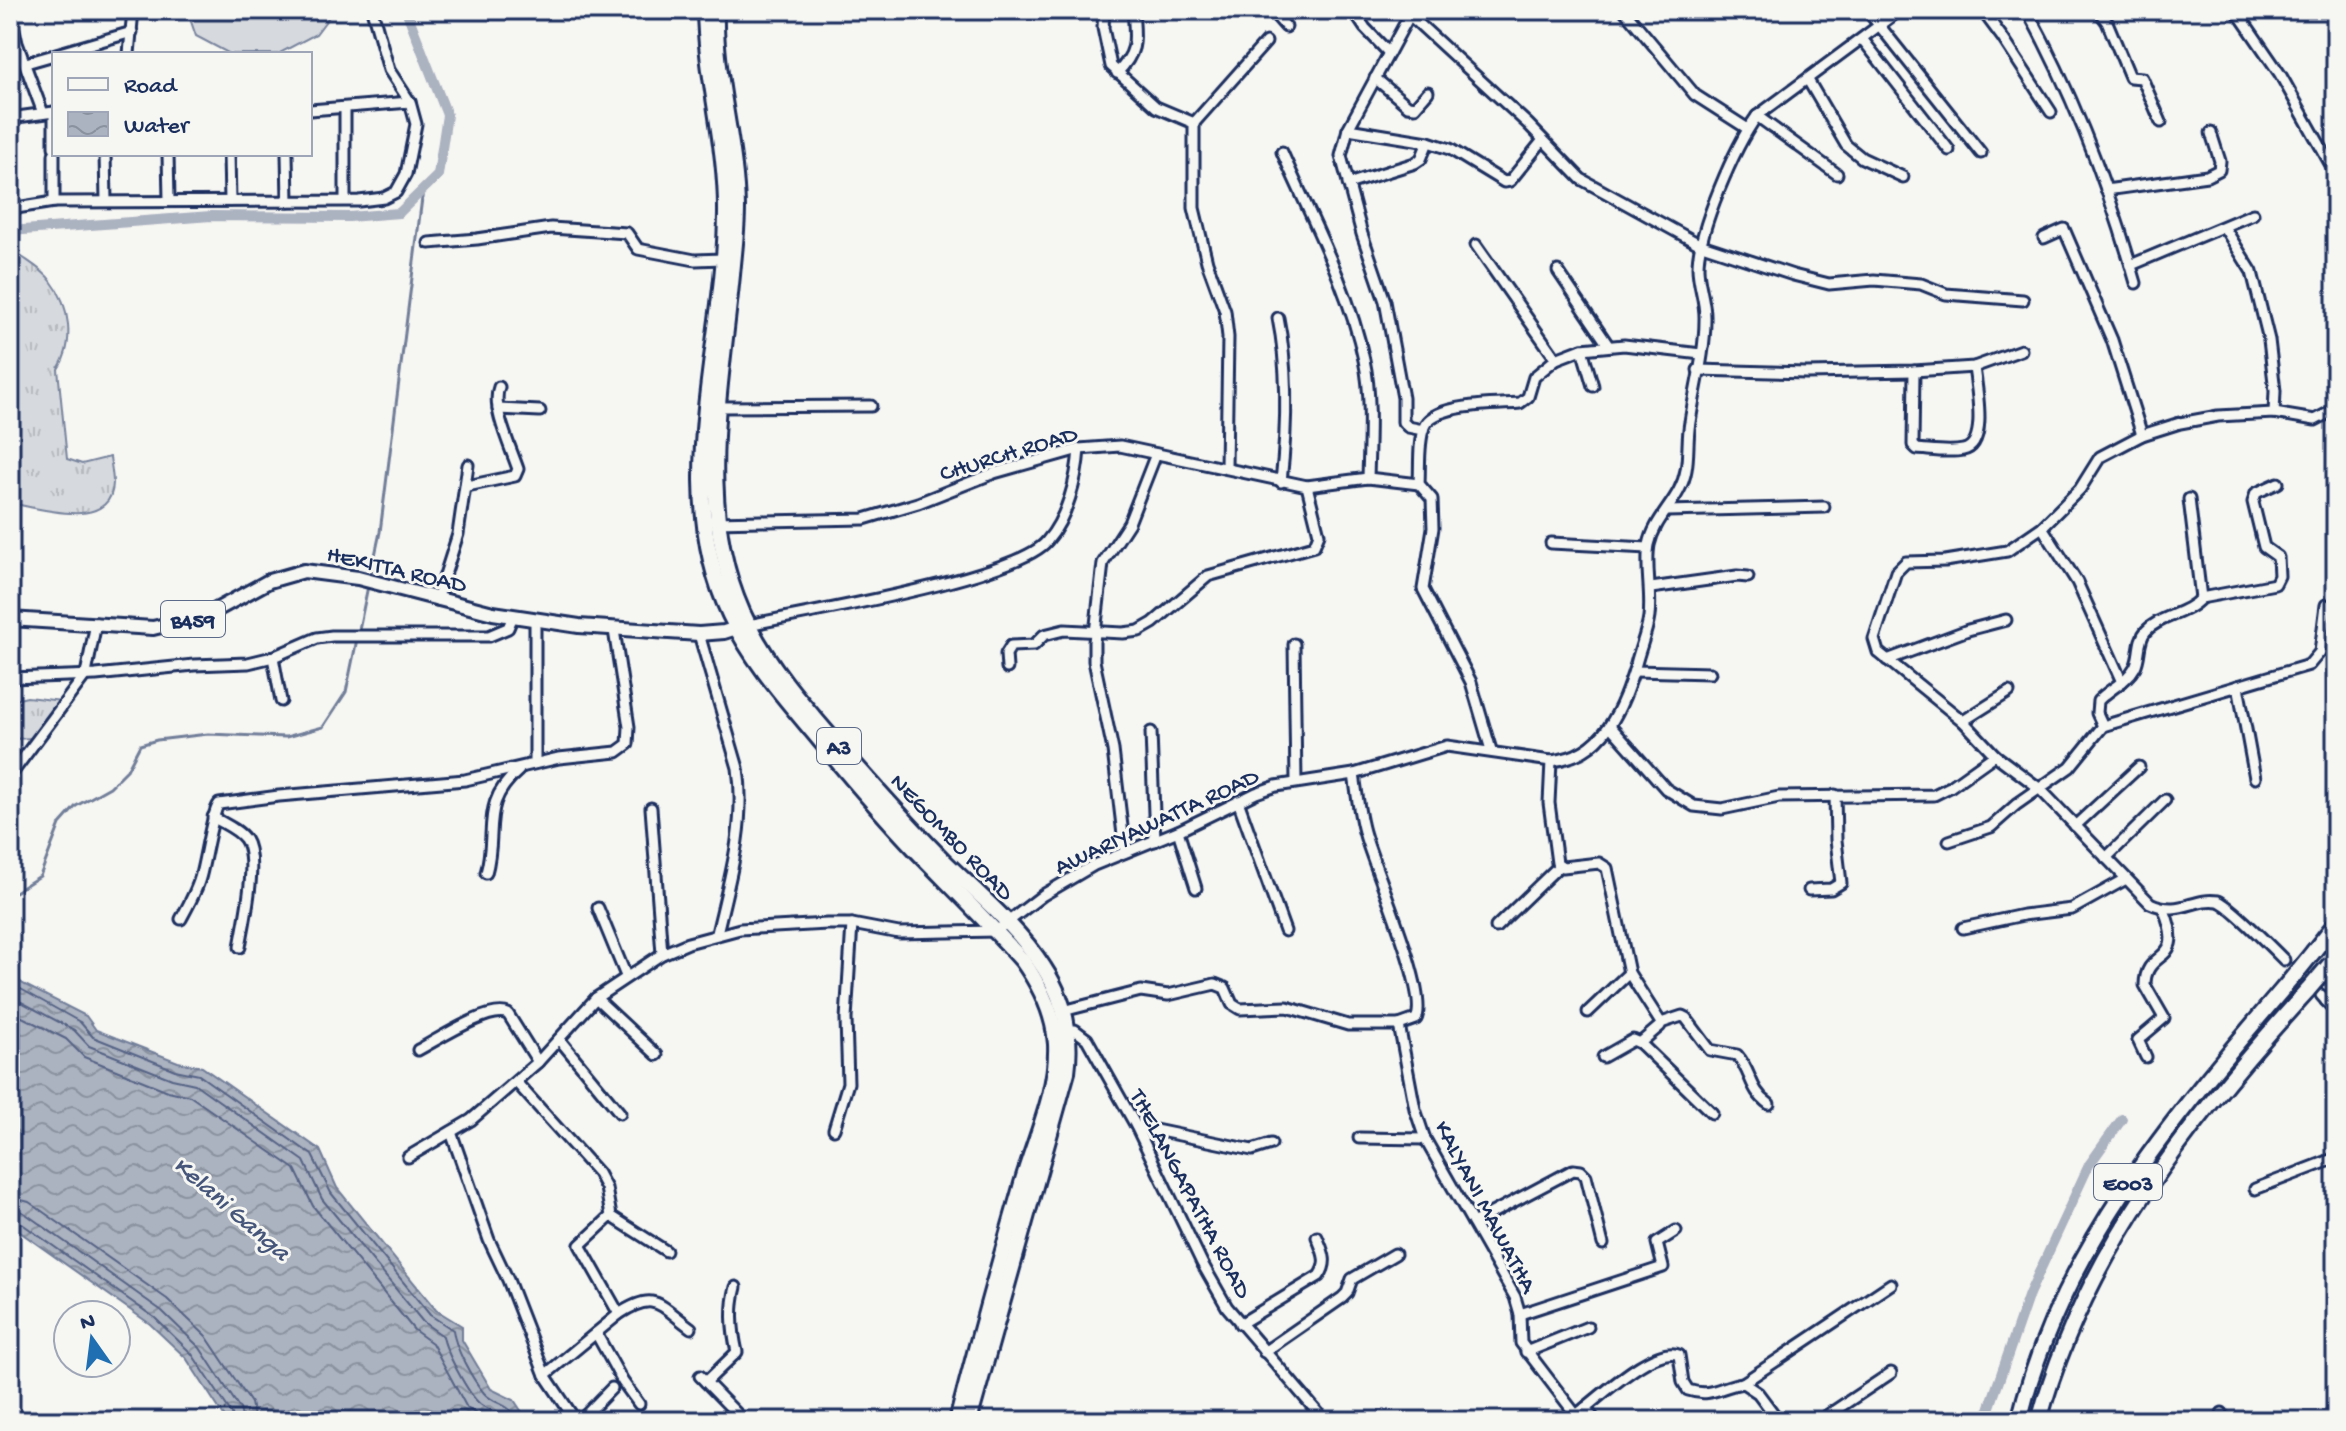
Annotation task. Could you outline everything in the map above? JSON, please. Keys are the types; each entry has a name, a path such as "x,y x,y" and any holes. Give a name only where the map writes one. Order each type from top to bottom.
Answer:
{"highway":[{"name":"NEGOMBO ROAD","path":"705,10 708,66 723,147 726,191 711,522 742,627 871,784 1001,927 1044,967 1063,1011 1048,1099 1009,1228 957,1421"},
{"name":"NEGOMBO ROAD","path":"714,407 737,208 734,155 718,50 716,10"},
{"name":"E003","path":"2019,1421 2038,1356 2061,1297 2123,1190 2180,1112 2336,923"},
{"name":"NEGOMBO ROAD","path":"969,1421 1065,1082 1070,1052 1032,975 1001,927"},
{"name":"E003","path":"2039,1421 2069,1329 2117,1236 2166,1163 2230,1078 2318,995 2334,960"}],"main road":[{"name":"HEKITTA ROAD","path":"10,619 153,628 207,615 269,581 304,571 365,580 437,600 513,616 614,630 699,634 742,627"}],"street":[{"path":"129,52 133,10"},
{"path":"10,209 54,202 345,200 384,198 396,192 406,174 416,124 410,102 389,70 372,10"},
{"path":"1104,10 1103,28 1111,66 1156,107 1194,123"},
{"path":"1117,73 1134,50 1133,10"},
{"path":"1271,10 1286,27"},
{"path":"1353,10 1389,53"},
{"path":"1624,10 1695,95 1748,129"},
{"path":"1867,10 1981,153"},
{"path":"1551,543 1648,548 1654,525 1681,489 1686,470 1688,431 1706,323 1705,301 1699,282 1699,244 1748,129 1757,116 1900,10"},
{"path":"1982,10 2051,112"},
{"path":"2027,10 2073,102 2136,283"},
{"path":"2098,10 2107,22 2130,77 2142,78 2161,122"},
{"path":"2236,10 2280,74 2336,174"},
{"path":"10,11 14,44 26,63 43,113"},
{"path":"1423,430 1408,427 1403,422 1403,398 1385,301 1341,156 1348,129 1407,13 1581,179 1699,244 1829,284 1874,280 1921,284 1946,294 2023,300"},
{"path":"62,52 132,32"},
{"path":"1863,40 1949,150"},
{"path":"1226,467 1228,337 1225,311 1204,251 1194,208 1194,123 1266,42"},
{"path":"26,63 52,55"},
{"path":"1375,78 1408,106 1415,107 1428,92"},
{"path":"1808,80 1846,145 1862,158 1903,177"},
{"path":"312,110 410,102"},
{"path":"345,108 345,200"},
{"path":"10,118 52,112"},
{"path":"1757,116 1837,174"},
{"path":"1348,129 1428,142 1450,149 1504,182 1510,181 1543,140"},
{"path":"2106,190 2207,176 2219,170 2220,161 2211,133"},
{"path":"1348,184 1415,163 1421,159 1428,142"},
{"path":"1282,152 1338,278 1362,351 1366,381 1368,478"},
{"path":"54,156 54,202"},
{"path":"105,156 106,201"},
{"path":"168,156 169,200"},
{"path":"229,156 230,201"},
{"path":"287,156 288,201"},
{"path":"2131,265 2253,214"},
{"path":"2224,227 2252,272 2269,340 2275,391 2274,413"},
{"path":"429,243 551,228 627,233 638,249 695,260 723,259"},
{"path":"2044,238 2064,229 2112,340 2142,435"},
{"path":"1476,245 1556,359"},
{"path":"1558,271 1608,345"},
{"path":"1278,318 1284,348 1286,435 1281,482"},
{"path":"1491,750 1471,682 1423,589 1433,528 1432,499 1419,484 1423,430 1428,419 1448,409 1520,403 1528,397 1534,377 1556,359 1582,349 1608,345 1701,354"},
{"path":"1582,349 1593,386"},
{"path":"1698,370 1806,373 1914,371 1974,367 2021,350"},
{"path":"1914,371 1913,445 1917,449 1962,451 1971,446 1980,428 1974,367"},
{"path":"467,486 515,476 518,469 498,409 496,395 499,387"},
{"path":"714,407 871,406"},
{"path":"498,409 540,411"},
{"path":"2284,960 2222,903 2216,901 2164,910 2150,903 2039,788 1995,755 1963,721 1878,652 1874,639 1896,572 1906,562 1945,561 2007,551 2042,527 2080,489 2100,457 2142,435 2180,423 2218,416 2274,413 2315,420 2336,409"},
{"name":"CHURCH ROAD","path":"711,522 864,519 918,503 994,473 1079,449 1120,446 1307,486 1368,478 1419,484"},
{"path":"742,627 926,587 1023,558 1040,549 1056,529 1072,487 1079,449"},
{"path":"1125,852 1113,750 1094,661 1096,631 1103,563 1129,523 1156,454"},
{"path":"437,600 458,534 468,465"},
{"path":"2103,726 2097,713 2098,701 2122,682 2136,665 2137,651 2147,630 2183,612 2201,598 2275,584 2279,576 2278,557 2264,547 2253,502 2256,493 2278,483"},
{"path":"1007,668 1006,654 1011,646 1034,645 1044,635 1064,630 1139,631 1153,623 1208,576 1314,546 1319,534 1307,486"},
{"path":"2189,499 2201,598"},
{"path":"1667,511 1824,507"},
{"path":"2042,527 2077,582 2122,682"},
{"name":"AWARIYAWATTA ROAD","path":"1001,927 1026,906 1070,879 1238,801 1296,782 1354,774 1447,746 1551,761 1581,752 1596,743 1611,727 1622,708 1649,620 1651,588 1648,548"},
{"path":"1651,588 1748,577"},
{"path":"1949,841 1991,827 2070,767 2103,726 2299,669 2315,659 2320,652 2326,605"},
{"path":"10,678 248,663 273,657 317,638 489,636 508,628 513,616"},
{"path":"535,619 535,762"},
{"path":"1887,660 1968,630 2006,620"},
{"path":"10,776 86,674 96,623"},
{"path":"181,919 200,881 213,827 213,811 219,804 245,799 465,780 535,762 610,754 628,744 629,727 614,630"},
{"path":"699,634 738,768 741,790 739,839 717,933"},
{"path":"1294,644 1296,782"},
{"path":"273,657 281,701"},
{"path":"1634,671 1710,673"},
{"path":"2238,686 2255,778"},
{"path":"1963,721 2009,692"},
{"path":"1611,727 1666,789 1694,806 1722,809 1779,797 1934,795 1995,755"},
{"path":"1151,732 1155,841"},
{"path":"1551,761 1549,803 1559,866"},
{"path":"486,873 491,855 491,815 507,780 523,767"},
{"path":"2075,826 2139,767"},
{"path":"1063,1011 1131,993 1177,994 1215,984 1225,988 1232,1004 1240,1009 1287,1007 1348,1025 1399,1025 1416,1019 1420,1012 1417,992 1388,898 1365,838 1354,774"},
{"path":"1809,890 1831,889 1841,883 1835,795"},
{"path":"2106,858 2165,800"},
{"path":"1238,801 1285,931"},
{"path":"651,808 662,954"},
{"path":"213,817 242,836 249,855 240,947"},
{"path":"1178,831 1196,888"},
{"path":"1496,927 1559,866 1599,863 1607,868 1629,973 1661,1023"},
{"path":"1963,928 2023,915 2072,909 2126,879"},
{"path":"598,908 626,976"},
{"path":"2146,1057 2138,1040 2164,1018 2145,985 2149,969 2171,945 2173,938 2164,910"},
{"path":"834,1129 848,1083 846,1019 852,924"},
{"path":"408,1157 471,1120 538,1062 596,998 662,954 717,933 740,929 852,924 899,933 1001,927"},
{"path":"1588,1012 1629,973"},
{"path":"2336,989 2318,995 2336,1012"},
{"path":"596,998 657,1055"},
{"path":"418,1050 488,1013 503,1011 508,1014 538,1062"},
{"path":"1640,1043 1661,1023 1682,1016 1710,1050 1737,1055 1758,1096 1769,1104"},
{"name":"KALYANI MAWATHA","path":"1399,1025 1415,1109 1425,1139 1515,1297 1520,1314 1521,1343 1572,1418"},
{"name":"THELANGAPATHA ROAD","path":"1062,1031 1079,1032 1087,1039 1136,1126 1202,1263 1240,1324 1325,1421"},
{"path":"559,1039 620,1113"},
{"path":"1603,1057 1633,1040 1640,1043 1712,1113"},
{"path":"516,1082 598,1173 606,1188 611,1216 666,1251"},
{"path":"1136,1126 1252,1150 1271,1144"},
{"path":"451,1132 489,1240 545,1375 578,1421 612,1388"},
{"path":"1359,1138 1425,1139"},
{"path":"2255,1189 2336,1158"},
{"path":"1473,1223 1573,1170 1581,1171 1586,1176 1603,1244"},
{"path":"611,1216 580,1245 619,1314"},
{"path":"1520,1314 1663,1267 1657,1243 1676,1231"},
{"path":"1240,1324 1319,1276 1325,1268 1325,1260 1317,1237"},
{"path":"1264,1352 1342,1298 1352,1279 1395,1254"},
{"path":"1572,1418 1643,1363 1671,1352 1679,1355 1683,1382 1688,1390 1705,1395 1743,1383 1891,1284"},
{"path":"736,1287 732,1301 732,1333 737,1352 703,1379 744,1421"},
{"path":"545,1375 619,1314 639,1302 647,1300 658,1304 691,1328"},
{"path":"1526,1352 1588,1327"},
{"path":"596,1333 639,1404"},
{"path":"1819,1421 1891,1373"},
{"path":"1743,1383 1758,1393 1779,1421"},
{"path":"1585,1408 1596,1421"}],"green space":[{"path":"187,10 334,10 316,34 282,52 226,52 196,36"},
{"path":"22,257 48,277 66,313 67,348 58,369 67,459 82,464 110,457 113,483 109,498 100,508 87,512 55,512 10,503 10,260"},
{"path":"27,697 62,701 36,738 10,739 10,701"}],"water":[{"name":"Kelani Ganga","path":"10,973 23,984 86,1016 96,1030 178,1062 202,1067 320,1150 337,1188 436,1310 462,1326 462,1340 491,1389 514,1400 524,1415 524,1421 227,1421 186,1358 132,1311 132,1299 115,1299 10,1225"}],"waterway":[{"path":"10,231 211,216 349,217 399,213 438,175 447,115 406,10"},
{"path":"370,579 380,532 423,190"},
{"path":"10,895 40,876 60,824 76,806 110,787 127,770 140,745 208,734 286,737 323,727 346,692 368,586"},
{"path":"1985,1421 2029,1294 2089,1165 2122,1119"}],"tunnel":[{"path":"2284,960 2315,990"}]}
